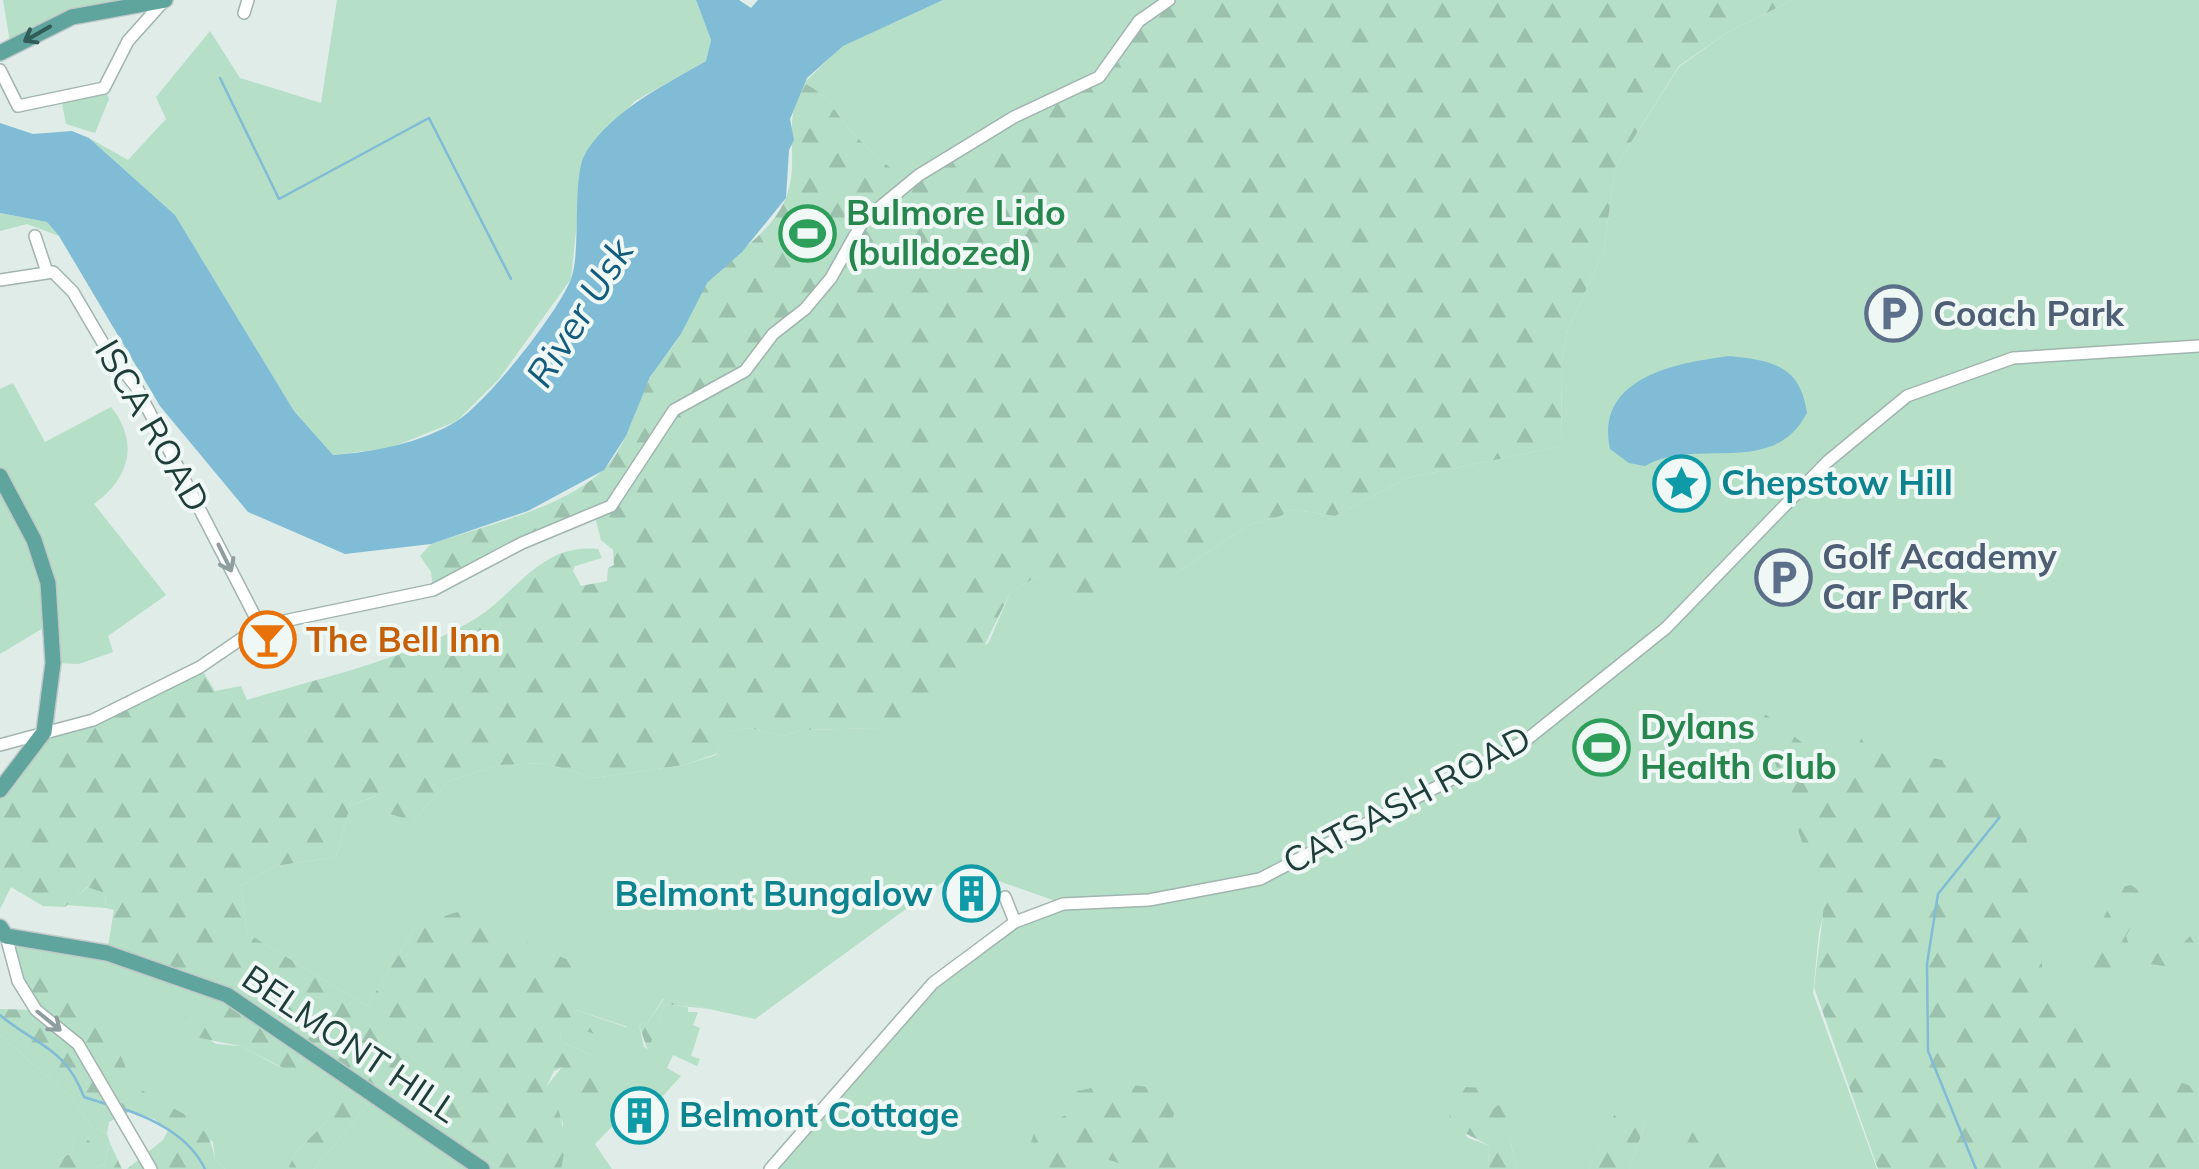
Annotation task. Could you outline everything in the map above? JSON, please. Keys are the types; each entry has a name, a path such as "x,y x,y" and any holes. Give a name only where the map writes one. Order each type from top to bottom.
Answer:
{"main road":[{"path":"0,53 72,16 163,1"},
{"path":"0,476 34,540 48,582 53,664 44,732 0,790"},
{"name":"BELMONT HILL","path":"3,932 107,954 228,995 482,1169"}],"street":[{"path":"0,745 92,720 197,669 260,626 433,590 522,543 611,506 674,410 745,371 774,334 805,310 831,278 863,221 919,175 1014,117 1099,78 1139,20 1169,0"},
{"path":"0,70 18,106 104,88 128,41 163,1"},
{"name":"ISCA ROAD","path":"35,236 46,272 66,282 110,355 137,388 260,626"},
{"path":"0,280 46,272"},
{"name":"CATSASH ROAD","path":"770,1169 933,983 1015,922 1063,904 1149,900 1249,883 1525,741 1666,628 1827,462 1906,396 2014,358 2199,346"},
{"path":"1005,897 1015,922"},
{"path":"3,932 18,981 36,1010 78,1044 151,1169"}],"green space":[{"path":"3,0 145,0 87,6 10,42"},
{"path":"337,0 696,0 711,40 706,61 635,101 584,154 571,279 498,380 457,421 390,448 333,455 294,411 175,215 89,138 128,160 166,119 156,97 210,31 240,78 321,103"},
{"path":"943,0 1169,0 1099,77 909,184 860,141 821,94 804,83 842,46"},
{"path":"1169,0 1793,0 1728,32 1679,66 1615,168 1604,250 1568,330 1561,364 1562,446 1407,478 1335,516 1290,509 1281,516 1247,526 1175,574 1143,574 1105,593 1072,599 1044,572 1010,593 970,675 940,699 880,728 802,730 783,736 749,728 724,732 716,754 684,765 594,778 545,763 500,765 449,781 413,821 387,813 375,796 350,806 336,857 275,866 241,886 247,933 367,1006 417,925 457,912 582,966 573,1009 628,1028 635,1041 604,1037 568,1025 560,1034 561,1042 606,1064 613,1078 602,1110 590,1120 579,1114 579,1086 566,1079 562,1067 554,1071 546,1087 562,1126 561,1169 491,1169 375,1096 314,1169 288,1169 295,1153 324,1124 343,1087 315,1073 299,1076 240,1046 186,1035 177,1024 198,1007 178,998 173,984 107,953 114,910 106,908 105,893 87,887 65,907 43,906 11,887 0,909 0,790 44,732 93,720 200,667 215,691 241,686 247,700 389,658 470,622 543,563 577,549 598,549 602,558 575,566 573,571 581,586 607,581 608,568 614,565 613,550 601,540 594,513 433,590 431,572 420,556 431,544 523,514 569,494 589,482 613,459 649,380 679,337 703,287 770,224 785,200 792,171 793,112 804,83 821,94 860,141 909,183 1014,117 1099,77 1139,21"},
{"path":"1793,0 2199,0 2199,1123 1836,864 1819,932 1813,993 1877,1169 1629,1169 1646,1122 1644,1099 1617,1110 1589,1169 1517,1169 1507,1130 1496,1112 1458,1099 1450,1111 1468,1138 1488,1145 1489,1169 773,1169 933,983 996,934 1061,903 962,868 755,1019 663,999 648,1022 639,1025 644,1047 648,1050 665,1004 688,1007 688,1012 698,1012 693,1025 700,1028 691,1056 700,1059 697,1066 673,1055 667,1068 681,1076 661,1098 648,1090 595,1144 612,1169 561,1169 563,1123 546,1087 562,1067 579,1085 579,1114 592,1055 561,1042 560,1034 567,1025 628,1027 573,1009 417,925 367,1006 247,933 241,886 275,866 336,857 350,806 376,796 413,821 449,781 500,765 545,763 594,778 684,765 716,755 723,732 749,728 783,736 802,730 880,728 989,642 1010,593 1044,572 1105,593 1143,573 1175,574 1247,526 1281,516 1290,509 1335,516 1407,478 1562,446 1561,364 1568,330 1604,250 1615,168 1679,67 1728,32"},
{"path":"104,88 109,99 95,133 66,124 61,99"},
{"path":"0,213 47,222 59,236 27,224 0,231"},
{"path":"13,383 45,442 111,407 126,434 127,460 116,483 94,504 166,595 108,636 113,652 79,664 53,663 50,624 0,654 0,389"},
{"path":"1756,707 1844,775 1861,739 1972,768 2022,802 2044,982 2089,1042 2199,1090 2199,1169 1878,1169 1814,987 1824,906"},
{"path":"2131,885 2147,897 2126,936 2129,945 2180,947 2192,934 2197,954 2180,968 2149,964 2106,983 2086,962 2111,904 2122,887"},
{"path":"88,887 105,893 106,908 66,905"},
{"path":"6,936 43,943 41,958 54,987 109,1040 137,1086 198,1124 206,1133 215,1160 225,1169 127,1169 163,1140 168,1130 154,1119 130,1111 109,1122 107,1134 91,1126 72,1098 0,1035 0,1009 34,1010"},
{"path":"43,943 172,974 198,1007 204,1036 216,1044 240,1046 278,1066 315,1073 344,1087 324,1124 295,1153 288,1169 225,1169 215,1160 213,1142 139,1090 109,1041 54,987 40,958"},
{"path":"664,999 708,1009 665,1004 648,1051 639,1025 648,1022"},
{"path":"0,1035 72,1098 91,1126 107,1134 110,1143 104,1164 96,1167 75,1139 71,1153 57,1161 57,1169 0,1169"},
{"path":"1167,1077 1176,1079 1179,1088 1168,1143 1171,1160 1178,1165 1188,1159 1190,1169 1138,1169 1106,1159 1103,1169 1014,1169 1029,1149 1034,1133 1067,1114 1072,1092 1118,1083 1154,1088"},
{"path":"1466,1087 1480,1088 1484,1103 1493,1109 1500,1104 1511,1114 1506,1123 1517,1169 1489,1169 1488,1145 1451,1126 1449,1111"},
{"path":"375,1096 479,1169 314,1169"},
{"path":"1645,1098 1646,1122 1629,1169 1589,1169 1617,1109"},
{"path":"1696,1125 1762,1169 1674,1169"},
{"path":"84,1135 93,1146 96,1167 104,1164 110,1143 122,1169 57,1169 57,1161 71,1153 75,1139"}],"water":[{"name":"River Usk","path":"696,0 739,0 751,8 758,0 943,0 843,46 807,78 790,119 794,140 789,150 786,198 742,252 707,283 681,334 650,377 626,436 604,470 528,511 431,544 345,554 248,512 160,406 59,236 47,222 0,213 0,123 33,134 72,131 89,138 175,215 294,411 333,455 413,441 443,429 470,411 503,377 552,313 574,266 579,177 586,152 625,111 706,61 711,40"},
{"path":"1730,356 1759,360 1791,375 1807,413 1792,433 1774,445 1754,451 1688,454 1645,466 1629,463 1610,449 1609,425 1615,405 1627,390 1663,370"}],"waterway":[{"path":"220,78 279,199 429,118 511,279"},
{"path":"1976,1169 1928,1051 1927,964 1938,894 1999,818"},
{"path":"0,1015 59,1057 84,1097 106,1104"},
{"path":"121,1108 169,1130 190,1147 205,1169"}],"place":[{"name":"Bulmore Lido (bulldozed)","path":"807,233"},
{"name":"Coach Park","path":"1894,314"},
{"name":"Chepstow Hill","path":"1682,483"},
{"name":"Golf Academy Car Park","path":"1783,577"},
{"name":"The Bell Inn","path":"267,640"},
{"name":"Dylans Health Club","path":"1601,747"},
{"name":"Belmont Bungalow","path":"972,894"},
{"name":"Belmont Cottage","path":"640,1115"}]}
